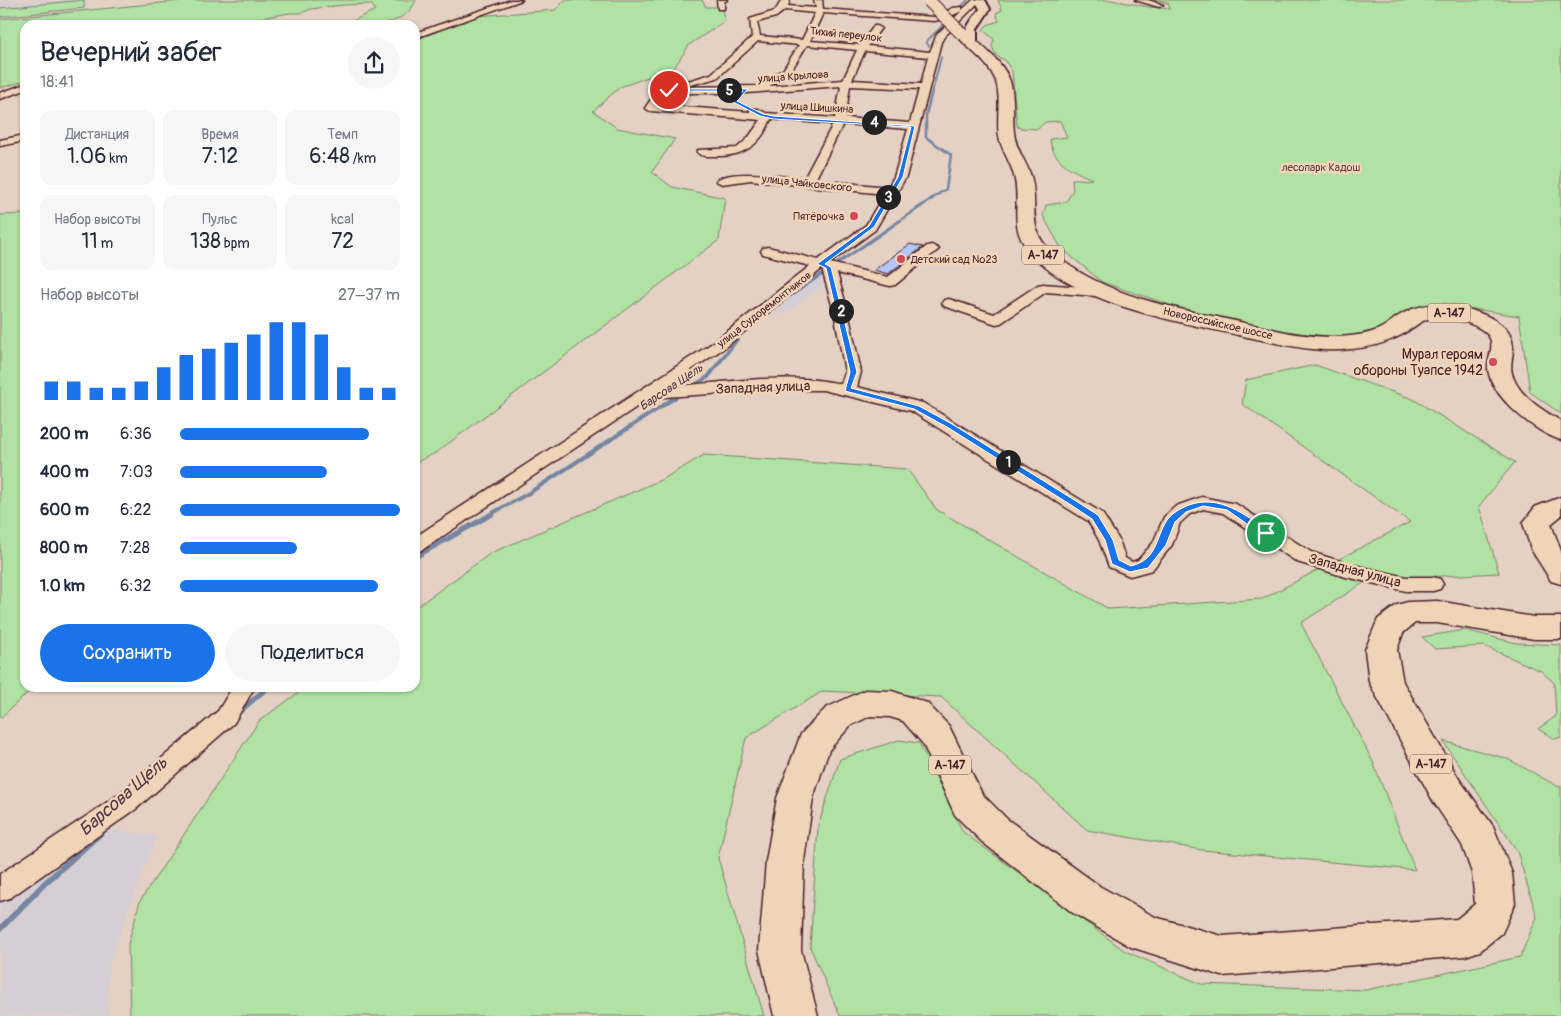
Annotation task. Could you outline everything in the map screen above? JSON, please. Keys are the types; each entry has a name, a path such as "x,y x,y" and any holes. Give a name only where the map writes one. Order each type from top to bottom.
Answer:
{"highway":[{"name":"Новороссийское шоссе","path":"928,1 966,38 1004,82 1006,136 1024,183 1023,219 1030,238 1040,253 1056,267 1078,280 1108,293 1159,309 1207,322 1275,336 1318,342 1348,343 1374,339 1417,314 1431,311 1466,316 1494,328 1502,338 1503,347 1498,364 1504,382 1517,400 1561,432"},
{"path":"1561,505 1545,513 1537,523 1545,549 1561,574"},
{"name":"А-147","path":"796,1016 780,950 785,861 795,798 813,744 838,717 865,703 892,704 915,712 937,736 968,804 994,830 1087,900 1146,933 1222,956 1297,952 1339,946 1416,942 1465,936 1488,920 1495,904 1492,873 1479,838 1446,790 1386,682 1381,650 1389,627 1408,613 1437,612 1534,628 1561,628"}],"main road":[{"path":"966,38 985,9 969,5"}],"street":[{"path":"487,2 517,0"},
{"path":"420,34 517,0"},
{"path":"764,89 764,83 786,72 806,42 820,11 818,0"},
{"path":"1138,0 1159,5"},
{"path":"664,89 714,76 756,38 753,21 771,16 785,4 820,11 939,19 969,5"},
{"name":"улица Судоремонтников","path":"420,543 719,345 824,266 871,227 900,177 913,126 920,110 933,55 940,36 969,5"},
{"path":"808,183 839,121 846,83 862,48 877,28"},
{"name":"Тихий переулок","path":"756,38 933,55"},
{"name":"улица Крылова","path":"664,89 747,90 846,83 926,87"},
{"path":"0,96 20,89"},
{"name":"улица Шишкина","path":"664,89 650,108 913,126"},
{"path":"702,152 736,152 746,149 766,120 762,115 738,103 747,90"},
{"path":"0,139 0,143 20,139"},
{"name":"улица Чайковского","path":"722,181 751,177 892,191"},
{"path":"768,251 890,282 932,249"},
{"path":"824,266 841,312 853,372 848,389"},
{"path":"949,303 996,320 1044,288 1108,293"},
{"name":"Западная улица","path":"648,393 771,385 823,385 848,389 916,407 950,426 1095,517 1109,540 1116,562 1130,569 1145,566 1162,545 1171,520 1183,510 1202,503 1229,508 1304,557 1346,570 1406,584 1433,584"},
{"path":"0,888 127,802 226,717 240,692"}],"shaded area":[{"path":"0,0 85,0 87,9 0,18"},
{"path":"822,274 829,276 828,282 784,315 771,311"},
{"path":"86,826 157,836 109,965 108,1016 0,1016 0,893"}],"green space":[{"path":"84,0 84,8 0,17 0,8"},
{"path":"190,0 416,0 410,10 395,20 355,20 375,10 371,4 311,9 301,13 290,13 255,20 20,20 20,82 0,88 0,19"},
{"path":"565,0 702,0 706,7 721,7 725,21 689,45 674,68 620,87 593,111 617,128 675,139 652,172 672,187 725,198 719,240 437,452 420,460 420,38 477,16 555,10"},
{"name":"лесопарк Кадош","path":"998,0 1111,0 1170,9 1168,3 1154,0 1561,0 1561,414 1530,392 1519,316 1441,304 1411,308 1393,326 1354,339 1253,328 1191,312 1102,282 1061,248 1043,216 1046,205 1066,202 1073,190 1072,179 1092,179 1065,165 1055,154 1050,139 1067,137 1060,121 1045,122 1038,129 1019,128 1017,126 1012,71 1005,60 996,56 992,46 994,39 983,30 987,25 999,21 996,13 1002,10"},
{"path":"20,214 20,692 29,692 0,718 0,215"},
{"path":"1315,365 1413,399 1515,462 1479,506 1499,573 1368,580 1301,623 1373,762 1415,870 1202,850 1087,830 941,697 823,691 746,738 718,858 764,1016 130,1016 128,944 140,901 259,721 299,692 420,692 420,604 491,553 663,479 704,455 907,469 937,510 1109,609 1262,599 1410,522 1242,404 1246,380"},
{"path":"1465,630 1516,643 1561,645 1561,737 1555,739 1538,729 1556,716 1554,683 1541,671 1484,646 1435,649 1422,637"},
{"path":"899,740 919,743 963,832 1125,951 1201,984 1366,990 1520,957 1537,917 1517,851 1443,741 1508,759 1559,787 1561,786 1561,1016 840,1016 810,947 818,826 840,759"}],"building":[{"name":"Детский сад №23","path":"910,244 923,247 888,274 874,270"}],"waterway":[{"name":"Барсова Щель","path":"929,46 926,42 968,0"},
{"name":"Барсова Щель","path":"933,89 941,57"},
{"name":"Барсова Щель","path":"931,199 946,189 951,155 926,137 926,115 933,87"},
{"name":"Барсова Щель","path":"774,307 933,198"},
{"name":"Барсова Щель","path":"737,339 746,328"},
{"name":"Барсова Щель","path":"693,386 708,377 738,338"},
{"name":"Барсова Щель","path":"489,515 529,493 682,393"},
{"name":"Барсова Щель","path":"420,554 492,514"},
{"name":"Барсова Щель","path":"238,713 262,692"},
{"name":"Барсова Щель","path":"0,929 45,883 102,832"}],"place":[{"name":"Пятёрочка","path":"854,216"},
{"name":"Детский сад №23","path":"901,259"},
{"name":"Мурал героям обороны Туапсе 1942","path":"1493,362"}],"route":[{"path":"669,90 747,90 734,101 762,115 773,117 894,123 913,126 900,177 871,227 820,264 828,267 841,312 853,372 848,389 916,407 978,443 1095,517 1109,540 1116,562 1130,569 1145,566 1162,545 1171,520 1183,510 1202,503 1229,508 1266,533"}]}
